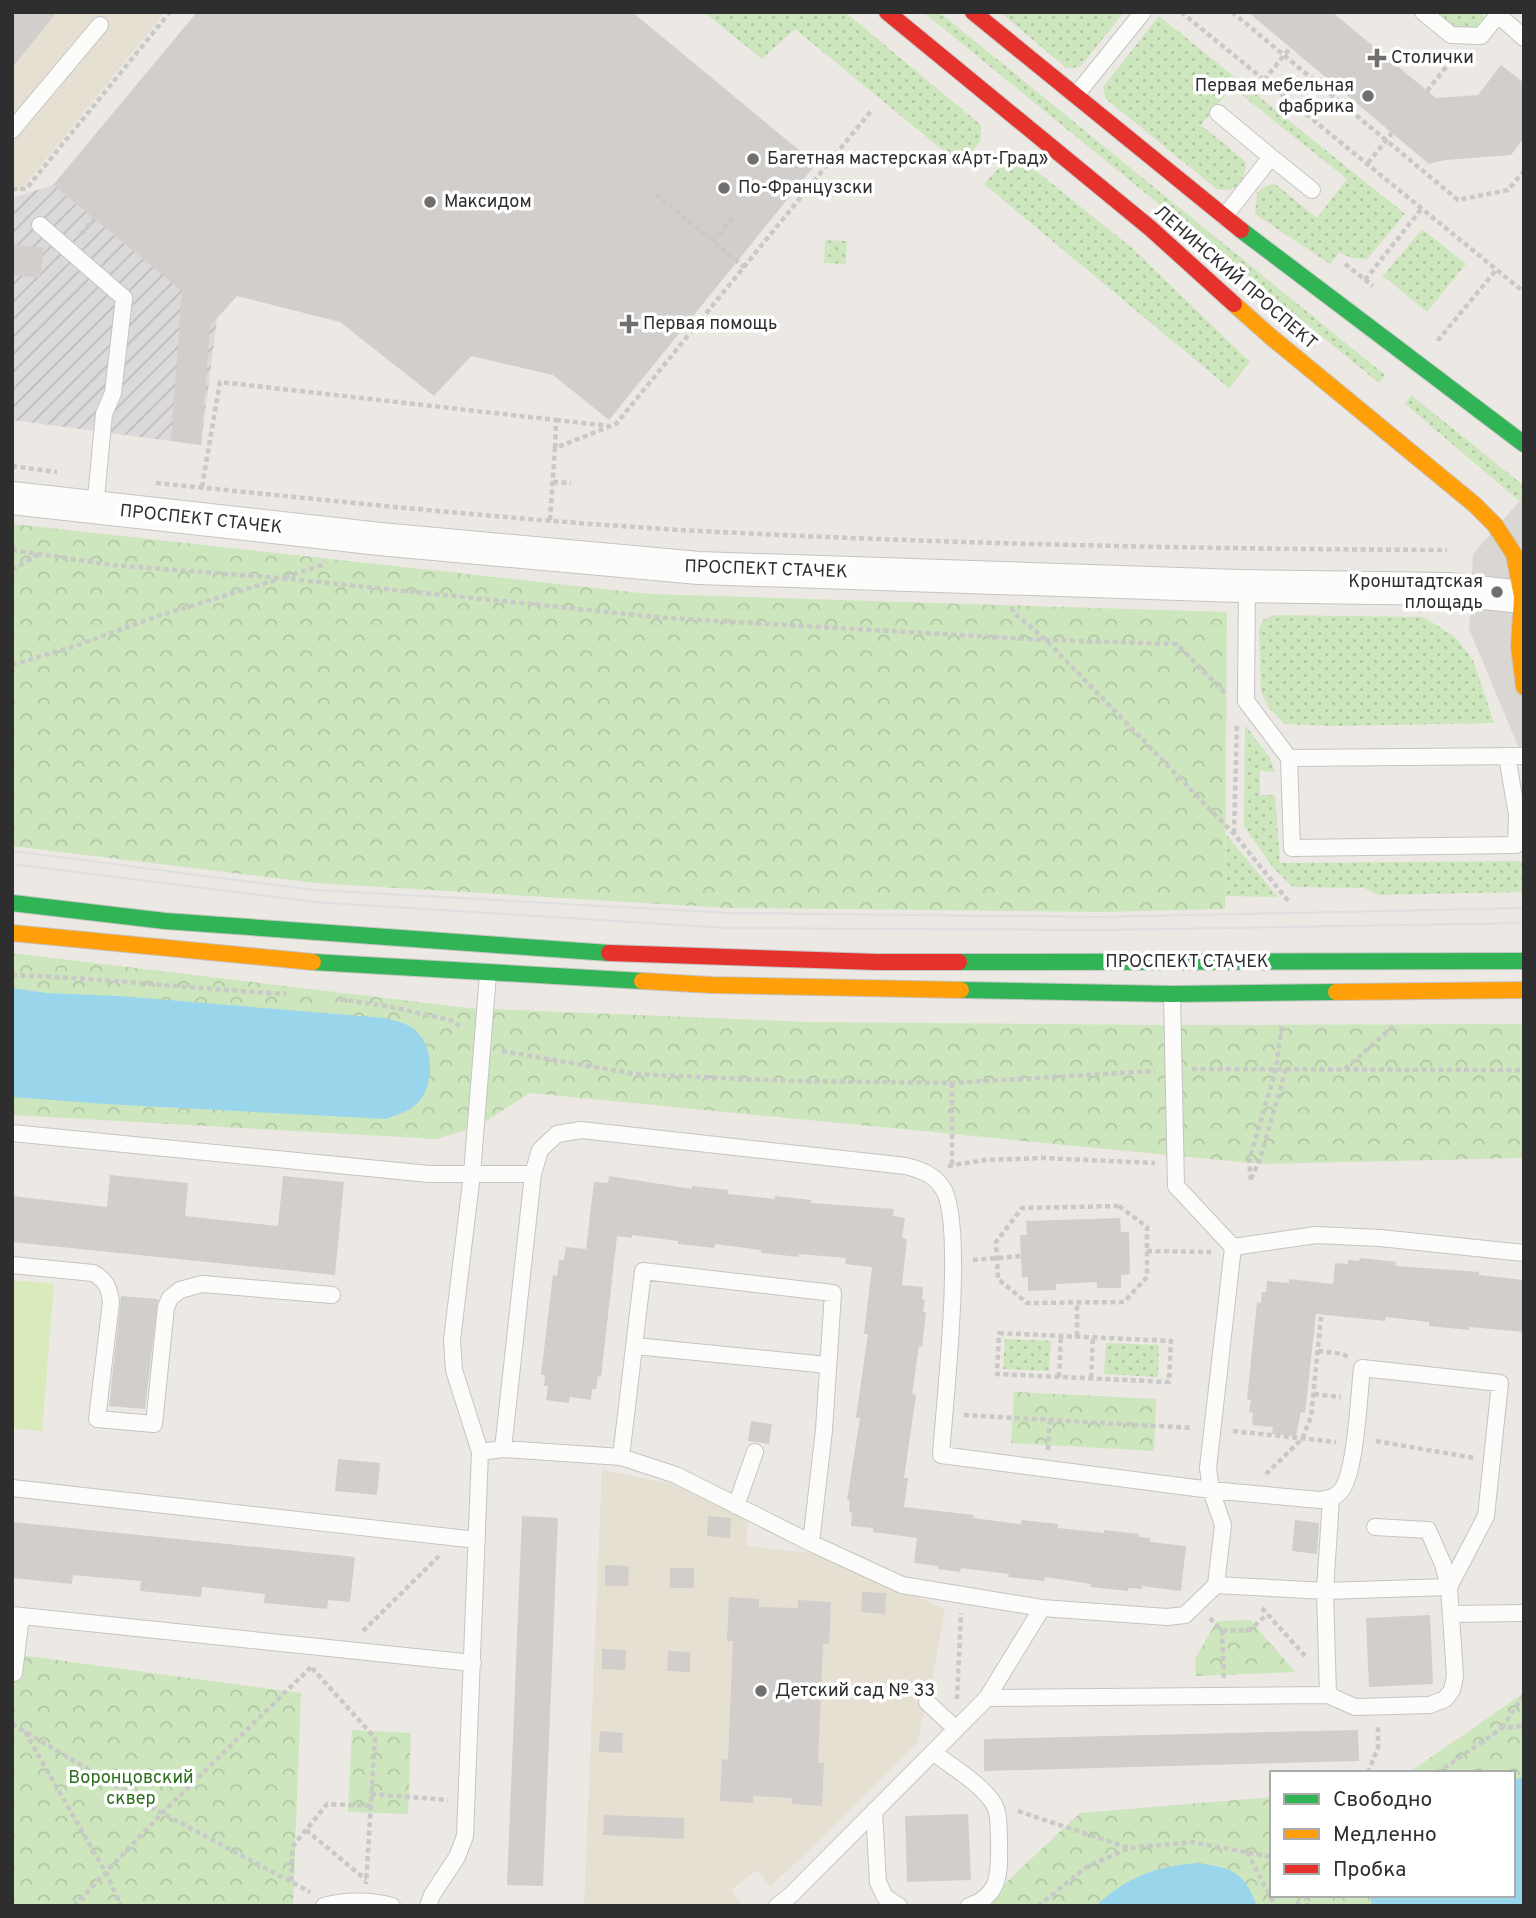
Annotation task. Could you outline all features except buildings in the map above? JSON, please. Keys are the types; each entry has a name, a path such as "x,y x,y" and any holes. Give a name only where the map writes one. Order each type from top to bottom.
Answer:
{"main road":[{"name":"ЛЕНИНСКИЙ ПРОСПЕКТ","path":"887,12 1150,228 1271,337 1475,505 1495,525 1514,554 1523,596"},
{"path":"973,12 1224,216 1524,444"},
{"path":"1523,596 1519,647 1524,687"},
{"name":"ПРОСПЕКТ СТАЧЕК","path":"12,903 177,922 659,956 877,962 1524,961"},
{"name":"ПРОСПЕКТ СТАЧЕК","path":"12,933 341,965 712,985 1172,994 1524,990"}],"street":[{"name":"ПРОСПЕКТ СТАЧЕК","path":"12,498 337,535 699,568 1247,586 1448,589 1523,596"}],"lane":[{"path":"1076,95 1143,12"},
{"path":"1423,12 1451,35 1481,36 1496,14 1524,38"},
{"path":"12,130 100,25"},
{"path":"1218,113 1312,190"},
{"path":"1224,216 1272,157"},
{"path":"40,225 124,298 113,393 104,414 95,508"},
{"path":"1247,586 1246,701 1289,758 1292,848 1517,845 1517,815 1507,756"},
{"path":"1289,758 1524,756"},
{"path":"428,1906 432,1895 457,1857 465,1836 480,1452 454,1370 452,1340 472,1174 488,974"},
{"path":"480,1452 503,1448 621,1457 676,1475 902,1585 1042,1608 1167,1617 1185,1615 1216,1585 1223,1525 1211,1490 1208,1468 1233,1247 1176,1186 1172,994"},
{"path":"503,1448 533,1174 540,1150 556,1134 581,1130 906,1166 926,1172 943,1188 949,1207 954,1261 941,1455 1211,1490 1319,1500 1331,1498 1340,1491 1349,1474 1362,1368 1500,1383 1486,1516 1449,1587"},
{"path":"12,1133 429,1174 533,1174"},
{"path":"1233,1247 1315,1235 1380,1238 1524,1253"},
{"path":"12,1265 93,1273 103,1279 109,1289 111,1301 97,1419 155,1424 166,1307 170,1298 180,1290 202,1284 332,1295"},
{"path":"621,1457 643,1271 833,1293 824,1430 811,1543"},
{"path":"635,1346 827,1365"},
{"path":"736,1506 755,1452"},
{"path":"12,1488 477,1540"},
{"path":"1328,1688 1325,1591 1331,1498"},
{"path":"987,1698 1224,1696 1328,1688 1355,1707 1430,1705 1445,1699 1452,1690 1455,1676 1449,1587 1443,1564 1428,1530 1375,1527"},
{"path":"1216,1585 1325,1591 1449,1587"},
{"path":"777,1906 987,1698 1042,1608"},
{"path":"1451,1614 1524,1613"},
{"path":"14,1673 17,1616 473,1663"},
{"path":"927,1702 956,1728"},
{"path":"933,1752 980,1789 993,1803 998,1815 999,1874 993,1890 982,1901 969,1906"},
{"path":"874,1811 878,1882 885,1897 899,1906"},
{"path":"319,1902 365,1902 392,1906"}],"path":[{"path":"12,190 26,189 170,12"},
{"path":"1181,12 1524,292"},
{"path":"1232,12 1458,200 1508,190 1524,171"},
{"path":"1427,91 1455,57 1451,35"},
{"path":"1264,80 1290,48"},
{"path":"555,448 616,424 871,111"},
{"path":"1368,163 1392,134"},
{"path":"656,194 744,267"},
{"path":"1365,280 1422,208"},
{"path":"713,242 733,216"},
{"path":"1439,340 1497,269"},
{"path":"202,487 220,382 611,426"},
{"path":"550,520 556,420"},
{"path":"12,466 97,477"},
{"path":"149,482 550,520 700,531 1011,543 1447,550"},
{"path":"552,482 571,483"},
{"path":"12,665 322,565 337,535 339,500"},
{"path":"12,550 112,565 280,578 666,618 1046,640 1177,644 1229,697"},
{"path":"12,570 40,554"},
{"path":"1013,608 1013,612 1046,640 1234,834 1289,902"},
{"path":"12,975 97,978 206,990 295,995"},
{"path":"332,998 454,1021 482,1047 635,1074 794,1081 952,1083 1174,1069 1524,1070"},
{"path":"1283,1016 1276,1069 1249,1161 1251,1180 1260,1159 1286,1069"},
{"path":"1344,1070 1405,1016"},
{"path":"952,1083 952,1165"},
{"path":"926,1172 985,1160 1044,1158 1176,1165"},
{"path":"1119,1206 1147,1227 1147,1277 1124,1302 1027,1303 998,1279 996,1258 996,1242 1022,1208 1119,1206"},
{"path":"1147,1251 1211,1252"},
{"path":"984,1259 1021,1256"},
{"path":"1077,1302 1077,1336"},
{"path":"1247,1493 1301,1439 1311,1417 1321,1317"},
{"path":"999,1333 1077,1336 1171,1341 1169,1382 997,1374 999,1333"},
{"path":"1059,1377 1061,1335"},
{"path":"1091,1378 1093,1337"},
{"path":"1318,1351 1343,1354"},
{"path":"1314,1394 1339,1396"},
{"path":"944,1413 1206,1429"},
{"path":"1049,1445 1050,1420"},
{"path":"1227,1431 1334,1443 1369,1439 1492,1461"},
{"path":"344,1650 456,1538"},
{"path":"1242,1587 1328,1688"},
{"path":"956,1728 962,1595"},
{"path":"1197,1606 1222,1631 1224,1696"},
{"path":"1222,1631 1250,1630 1267,1614"},
{"path":"74,1906 162,1814 312,1668 313,1647"},
{"path":"312,1668 375,1738 365,1902"},
{"path":"1440,1771 1502,1728 1524,1695"},
{"path":"1369,1771 1378,1747 1378,1707"},
{"path":"12,1724 162,1814 309,1890 319,1902"},
{"path":"1502,1728 1524,1726"},
{"path":"24,1731 106,1873 121,1906"},
{"path":"371,1794 466,1801"},
{"path":"993,1803 1130,1848"},
{"path":"291,1881 293,1846 327,1804 370,1806"},
{"path":"306,1830 366,1880"},
{"path":"1038,1906 1088,1866 1130,1848 1191,1842 1270,1857"},
{"path":"1247,1851 1270,1896"}],"shaded area":[{"path":"12,12 165,12 20,191 12,191"},
{"path":"53,185 217,319 201,445 12,420 12,198"},
{"name":"Кронштадтская площадь","path":"1524,496 1524,760 1469,629 1473,554"},
{"name":"Детский сад № 33","path":"602,1470 672,1484 748,1521 746,1546 818,1554 945,1609 917,1743 770,1886 757,1870 731,1890 743,1906 584,1906"}],"green space":[{"path":"704,12 845,12 981,125 981,140 962,166 795,29 762,59"},
{"path":"923,12 939,12 1385,375 1379,383"},
{"path":"1000,12 1124,12 1080,67 1066,68"},
{"path":"1437,12 1482,12 1484,18 1475,29 1457,28"},
{"path":"1159,16 1405,214 1367,259 1339,253 1330,264 1255,214 1257,193 1274,183 1317,218 1347,179 1232,87 1201,125 1246,162 1239,184 1224,190 1217,189 1106,99 1103,87"},
{"path":"1020,158 1131,247 1250,362 1229,388 984,184 1005,161"},
{"path":"1422,229 1466,264 1427,312 1383,276"},
{"path":"825,240 847,241 846,264 824,263"},
{"path":"1411,395 1524,486 1524,505 1405,404"},
{"path":"12,524 650,594 1227,612 1225,909 1100,912 728,908 315,883 12,846"},
{"path":"1273,615 1424,617 1456,638 1473,660 1494,723 1332,726 1285,724 1269,708 1261,692 1259,629 1263,620"},
{"path":"1245,725 1270,758 1275,772 1260,771 1260,795 1275,795 1280,863 1524,861 1524,892 1377,895 1365,888 1293,887 1274,869 1244,826"},
{"path":"1226,834 1278,897 1225,896"},
{"path":"12,953 468,1008 810,1022 1524,1024 1524,1158 1262,1164 530,1093 475,1128 436,1139 12,1115"},
{"path":"12,1280 54,1284 42,1431 12,1428"},
{"path":"1005,1339 1051,1341 1049,1371 1003,1369"},
{"path":"1106,1343 1159,1345 1158,1377 1104,1374"},
{"path":"1014,1392 1156,1399 1154,1451 1011,1443"},
{"path":"1250,1620 1295,1672 1196,1676 1195,1659 1217,1621"},
{"name":"Воронцовский сквер","path":"12,1654 301,1693 293,1906 12,1906"},
{"path":"1524,1693 1524,1906 981,1906 1080,1813 1270,1797 1270,1897 1515,1897 1515,1771 1411,1771"},
{"path":"352,1730 411,1733 408,1814 348,1812"}],"water":[{"path":"12,988 47,993 119,996 385,1018 404,1023 424,1040 430,1064 429,1081 416,1105 386,1119 12,1097"},
{"path":"1524,1776 1524,1906 1372,1906 1370,1897 1515,1897 1515,1780"},
{"path":"1198,1863 1220,1867 1236,1874 1247,1886 1257,1906 1096,1906 1131,1880 1156,1870"}],"tram line":[{"path":"12,851 315,890 728,913 1099,917 1524,908"},
{"path":"12,864 314,902 726,928 1099,930 1524,923"}],"traffic: fast":[{"path":"1241,230 1524,444"},
{"path":"12,903 165,921 609,953"},
{"path":"959,962 1524,961"},
{"path":"313,962 642,981"},
{"path":"961,990 1172,994 1336,992"}],"traffic: slow":[{"path":"1234,304 1475,505 1495,525 1514,554 1522,597 1519,647 1524,687"},
{"path":"12,933 313,962"},
{"path":"642,981 961,990"},
{"path":"1336,992 1524,990"}],"traffic: jam":[{"path":"887,12 1150,228 1234,304"},
{"path":"973,12 1241,230"},
{"path":"609,953 877,962 959,962"}],"place":[{"name":"Столички","path":"1377,58"},
{"name":"Первая мебельная фабрика","path":"1368,96"},
{"name":"Багетная мастерская «Арт-Град»","path":"753,159"},
{"name":"По-Французски","path":"724,188"},
{"name":"Максидом","path":"430,202"},
{"name":"Первая помощь","path":"629,324"},
{"name":"Кронштадтская площадь","path":"1497,592"},
{"name":"Детский сад № 33","path":"761,1691"}]}
